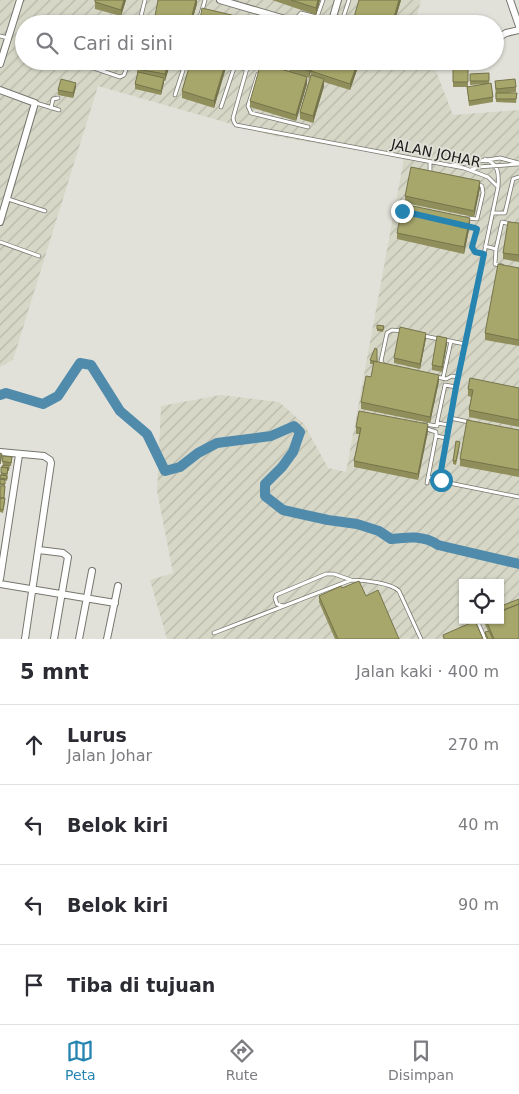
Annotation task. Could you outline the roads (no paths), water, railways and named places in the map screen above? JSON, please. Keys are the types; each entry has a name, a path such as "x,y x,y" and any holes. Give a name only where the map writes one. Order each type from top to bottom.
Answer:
{"street":[{"path":"15,15 20,0"},
{"path":"220,0 270,15"},
{"path":"333,15 338,0"},
{"path":"510,0 519,26"},
{"path":"0,64 15,16"},
{"path":"504,34 519,30"},
{"path":"0,90 35,103 0,222"},
{"path":"0,452 44,456 51,463 25,639"},
{"path":"0,579 19,455"},
{"path":"39,550 63,553 68,557 54,639"},
{"path":"79,639 92,571"},
{"path":"0,584 115,602"},
{"path":"107,639 118,586"}],"lane":[{"path":"141,15 145,0"},
{"path":"201,15 205,0"},
{"path":"317,15 323,0"},
{"path":"344,15 349,0"},
{"path":"299,15 301,13 312,15"},
{"path":"0,36 8,38"},
{"path":"97,70 120,77 124,76 126,70"},
{"path":"175,95 183,70"},
{"path":"221,107 233,70"},
{"name":"JALAN JOHAR","path":"247,70 233,118 236,125 450,165 471,170 488,177 498,187"},
{"path":"259,70 248,106 249,111 308,128"},
{"path":"51,108 53,99 58,98"},
{"path":"35,103 59,110"},
{"path":"450,165 468,164 485,159 500,158 519,163"},
{"path":"441,480 446,438 498,187 499,173 497,167 485,159"},
{"path":"430,162 430,174"},
{"path":"471,170 478,167 497,167 519,163"},
{"path":"492,212 505,213 513,180 519,177"},
{"path":"464,218 477,219 483,193 482,186 469,182"},
{"path":"7,198 45,211"},
{"path":"504,266 494,264 502,222 519,226"},
{"path":"457,223 477,229 472,247 475,252 484,254"},
{"path":"0,242 38,256"},
{"path":"485,246 496,249"},
{"path":"387,368 381,361 387,333 392,330 408,332"},
{"path":"417,334 465,344"},
{"path":"443,378 451,341"},
{"path":"434,376 446,379 452,376 458,377"},
{"path":"427,483 436,432 420,425 436,426 445,385 456,387"},
{"path":"450,418 472,422"},
{"path":"437,423 449,426"},
{"path":"436,436 446,438"},
{"path":"428,477 519,497"},
{"path":"283,606 277,604 276,595 326,574 395,587 404,599 420,639"},
{"path":"214,633 351,580"},
{"path":"478,624 484,639"},
{"path":"474,627 478,629 484,639"}],"waterway":[{"path":"0,395 6,393 43,404 58,396 80,363 91,365 120,411 147,434 165,471 180,467 198,453 217,443 271,436 294,426 300,432 293,452 282,467 265,484 265,496 283,510 357,524 379,531 391,539 421,538 438,545 519,564"}]}
